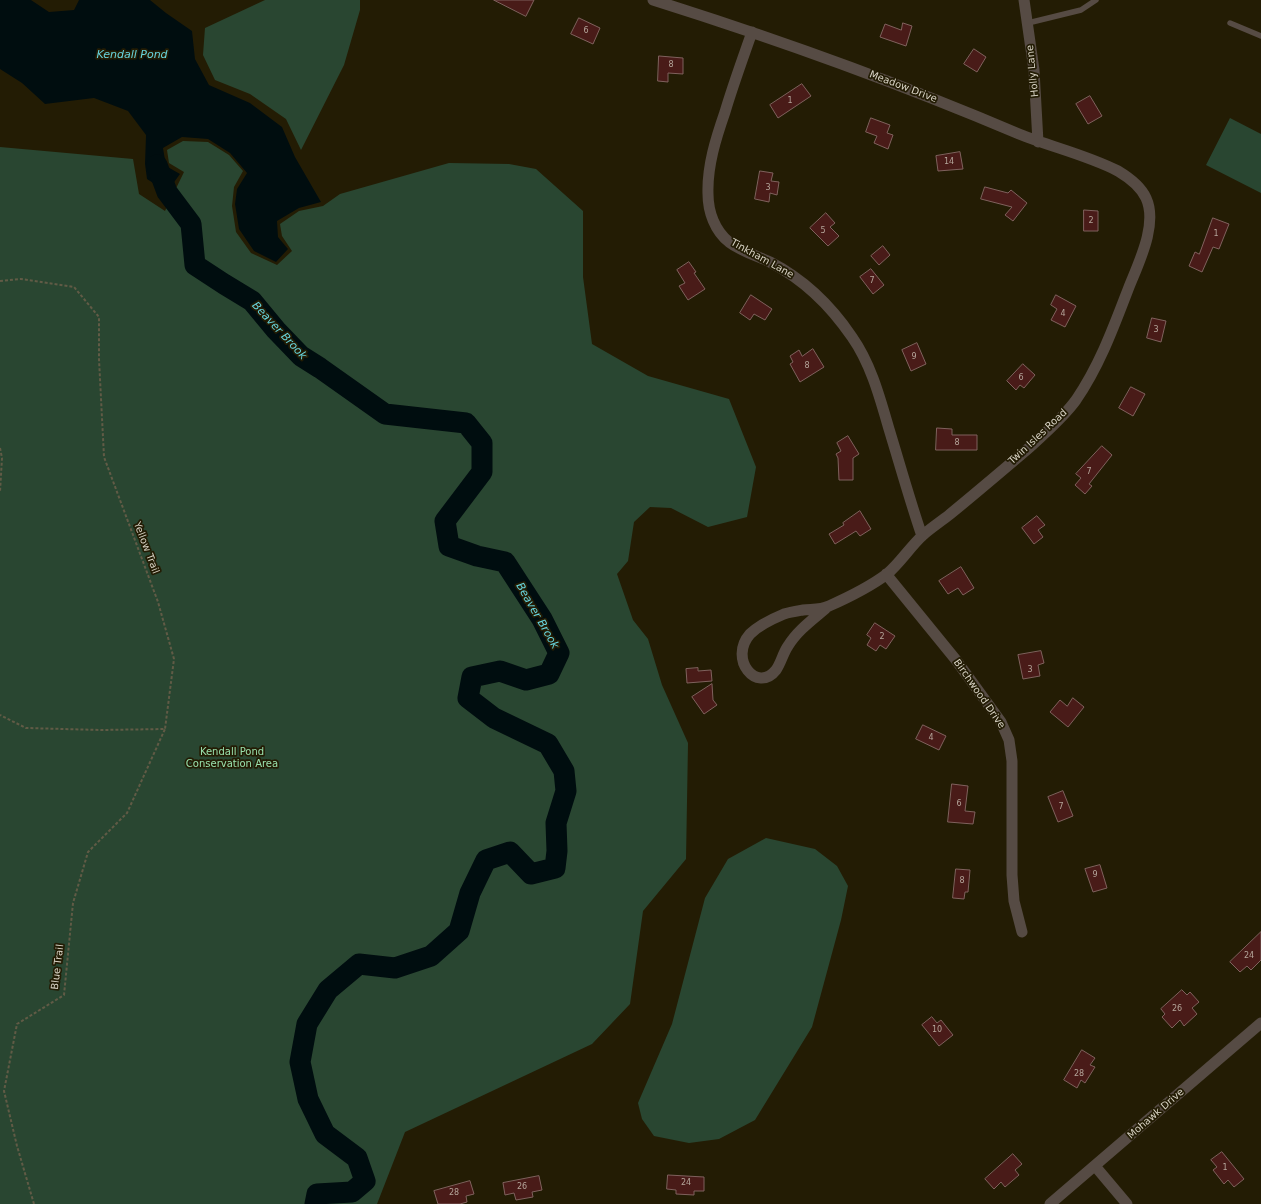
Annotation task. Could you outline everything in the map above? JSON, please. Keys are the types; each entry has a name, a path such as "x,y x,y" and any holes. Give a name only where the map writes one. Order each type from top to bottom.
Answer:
{"street":[{"name":"Meadow Drive","path":"653,0 752,32 909,89 1038,142 1091,160 1117,171 1130,179 1140,189 1143,195"},
{"name":"Holly Lane","path":"1024,0 1034,70 1038,142"},
{"name":"Tinkham Lane","path":"752,32 718,134 709,167 708,195 716,228 729,242 770,262 794,277 816,295 835,315 852,337 859,348 876,386 922,536"},
{"name":"Twin Isles Road","path":"825,609 803,610 788,613 769,620 750,635 743,650 742,656 746,669 750,674 757,677 765,677 773,673 788,646 798,633 825,609 886,574 922,536 1057,423 1075,402 1096,367 1142,253 1150,227 1147,201 1143,195"},
{"name":"Birchwood Drive","path":"886,574 956,660 1000,722 1009,740 1012,760 1012,875 1014,901 1022,932"},
{"name":"Mohawk Drive","path":"1050,1204 1261,1023"},
{"path":"1095,1166 1127,1204"}],"lane":[{"path":"1028,23 1081,10 1096,0"},
{"path":"1230,23 1261,36"}],"path":[{"name":"Yellow Trail","path":"0,281 21,280 74,287 99,317 99,359 104,457 158,602 174,659 165,729"},
{"path":"0,448 2,458 0,492"},
{"path":"0,715 26,728 101,730 165,729"},
{"name":"Blue Trail","path":"34,1204 17,1146 4,1091 17,1024 64,995 73,903 88,852 128,813 165,729"}],"green space":[{"path":"265,0 360,0 360,10 344,65 301,150 286,119 250,94 215,80 203,55 205,28"},
{"path":"1230,118 1261,134 1261,193 1206,165"},
{"name":"Kendall Pond Conservation Area","path":"183,141 208,142 229,155 243,171 234,187 232,206 236,232 251,253 277,265 292,251 282,236 280,224 299,211 323,206 340,194 449,163 509,164 536,169 583,211 583,277 592,344 648,376 729,399 756,467 747,517 708,527 671,508 650,507 634,522 628,561 617,574 633,620 648,639 662,685 688,743 686,859 643,911 630,1004 592,1044 405,1132 377,1204 0,1204 0,147 133,159 139,194 165,211 184,172 169,163 167,150"},
{"path":"766,838 815,849 837,866 848,886 841,920 812,1027 755,1120 719,1139 689,1143 654,1136 642,1119 638,1103 672,1024 705,898 728,859"}],"water":[{"name":"Kendall Pond","path":"0,0 31,0 49,12 74,10 79,0 150,0 192,31 195,59 209,85 250,103 282,127 295,157 321,202 299,208 277,221 278,237 288,249 276,262 254,251 239,229 235,204 237,189 247,173 230,153 208,139 182,137 163,148 166,166 180,174 167,192 147,179 145,164 146,135 128,111 94,98 45,104 22,83 0,69"}],"building":[{"path":"494,0 534,0 526,16"},
{"path":"579,18 600,28 593,44 571,34"},
{"path":"903,23 912,26 906,46 880,37 885,24 901,30"},
{"path":"974,49 986,57 977,72 964,64"},
{"path":"659,56 683,58 683,74 668,73 668,82 658,81"},
{"path":"802,84 811,96 778,118 770,105"},
{"path":"1090,96 1102,116 1088,124 1076,104"},
{"path":"871,118 890,125 887,133 893,135 888,149 874,143 877,136 866,132"},
{"path":"960,152 963,169 938,171 936,156"},
{"path":"760,171 773,173 771,181 779,182 777,195 770,193 769,202 755,199"},
{"path":"985,187 1008,193 1011,190 1027,203 1013,221 1005,215 1012,207 981,199"},
{"path":"1084,210 1098,211 1098,231 1084,231"},
{"path":"826,213 835,223 830,227 839,236 828,246 810,228"},
{"path":"1213,218 1229,224 1219,249 1213,247 1202,272 1189,266 1195,252 1199,254"},
{"path":"883,246 890,255 879,265 871,256"},
{"path":"689,262 696,272 694,273 705,289 688,300 679,286 685,283 677,270"},
{"path":"871,269 884,285 873,294 860,277"},
{"path":"751,295 772,309 765,320 754,314 750,320 740,313"},
{"path":"1056,295 1076,306 1065,327 1051,320 1057,309 1051,305"},
{"path":"1152,318 1166,321 1161,342 1147,338"},
{"path":"917,343 926,364 911,371 902,350"},
{"path":"813,349 824,367 800,382 790,364 793,362 790,356 799,350 802,356"},
{"path":"1023,364 1035,375 1024,388 1020,385 1016,390 1007,381"},
{"path":"1131,387 1145,394 1133,416 1119,408"},
{"path":"937,428 952,429 952,435 977,435 977,450 936,450"},
{"path":"848,436 859,454 853,458 853,480 839,480 838,458 836,454 841,451 837,443"},
{"path":"1102,446 1112,455 1089,484 1092,486 1085,494 1075,485 1081,478 1076,474"},
{"path":"860,511 871,529 860,536 856,531 835,544 829,534 844,525 843,523"},
{"path":"1037,516 1045,525 1038,530 1043,537 1034,544 1022,528"},
{"path":"961,567 974,588 963,595 958,588 948,594 939,581"},
{"path":"875,623 895,636 886,649 880,645 876,651 867,645 871,638 867,635"},
{"path":"1041,651 1044,663 1038,665 1040,676 1023,679 1018,655"},
{"path":"698,668 698,671 711,670 712,681 687,683 686,669"},
{"path":"712,684 713,700 717,705 704,714 692,697"},
{"path":"1073,698 1084,707 1068,727 1050,712 1060,700 1067,706"},
{"path":"923,725 946,736 939,750 916,739"},
{"path":"952,784 968,786 965,811 975,812 973,824 948,822"},
{"path":"1063,791 1073,816 1058,822 1048,797"},
{"path":"1100,865 1107,888 1093,892 1085,869"},
{"path":"956,869 970,870 968,892 965,892 964,899 953,898"},
{"path":"1261,932 1261,960 1251,970 1247,966 1240,972 1230,962"},
{"path":"1182,990 1187,995 1190,992 1199,1002 1192,1008 1197,1014 1184,1026 1180,1020 1172,1028 1162,1017 1165,1014 1161,1009"},
{"path":"932,1017 937,1023 941,1020 953,1035 939,1046 922,1025"},
{"path":"1082,1050 1095,1058 1090,1065 1095,1067 1085,1083 1081,1080 1077,1088 1064,1080"},
{"path":"1222,1152 1244,1179 1234,1187 1228,1180 1224,1184 1213,1170 1217,1167 1211,1160"},
{"path":"1013,1154 1022,1164 1015,1170 1019,1175 1005,1187 1001,1182 994,1189 985,1179"},
{"path":"668,1175 704,1177 704,1191 694,1191 694,1195 676,1194 676,1190 667,1189"},
{"path":"539,1176 542,1190 532,1192 533,1197 516,1200 514,1193 505,1195 503,1183"},
{"path":"470,1181 474,1194 466,1196 467,1202 460,1204 438,1204 434,1191"}],"waterway":[{"name":"Beaver Brook","path":"157,165 167,192 191,224 195,265 252,301 276,330 301,356 385,414 466,423 482,443 482,472 445,521 449,546 477,556 505,562 542,619 559,653 549,674 526,680 500,671 472,677 468,698 494,718 548,744 564,771 566,791 556,823 557,851 555,868 531,874 510,852 486,860 470,893 459,931 431,956 395,968 359,964 328,990 307,1024 300,1062 308,1099 325,1134 357,1158 365,1181 352,1192 317,1194 315,1204"}]}
